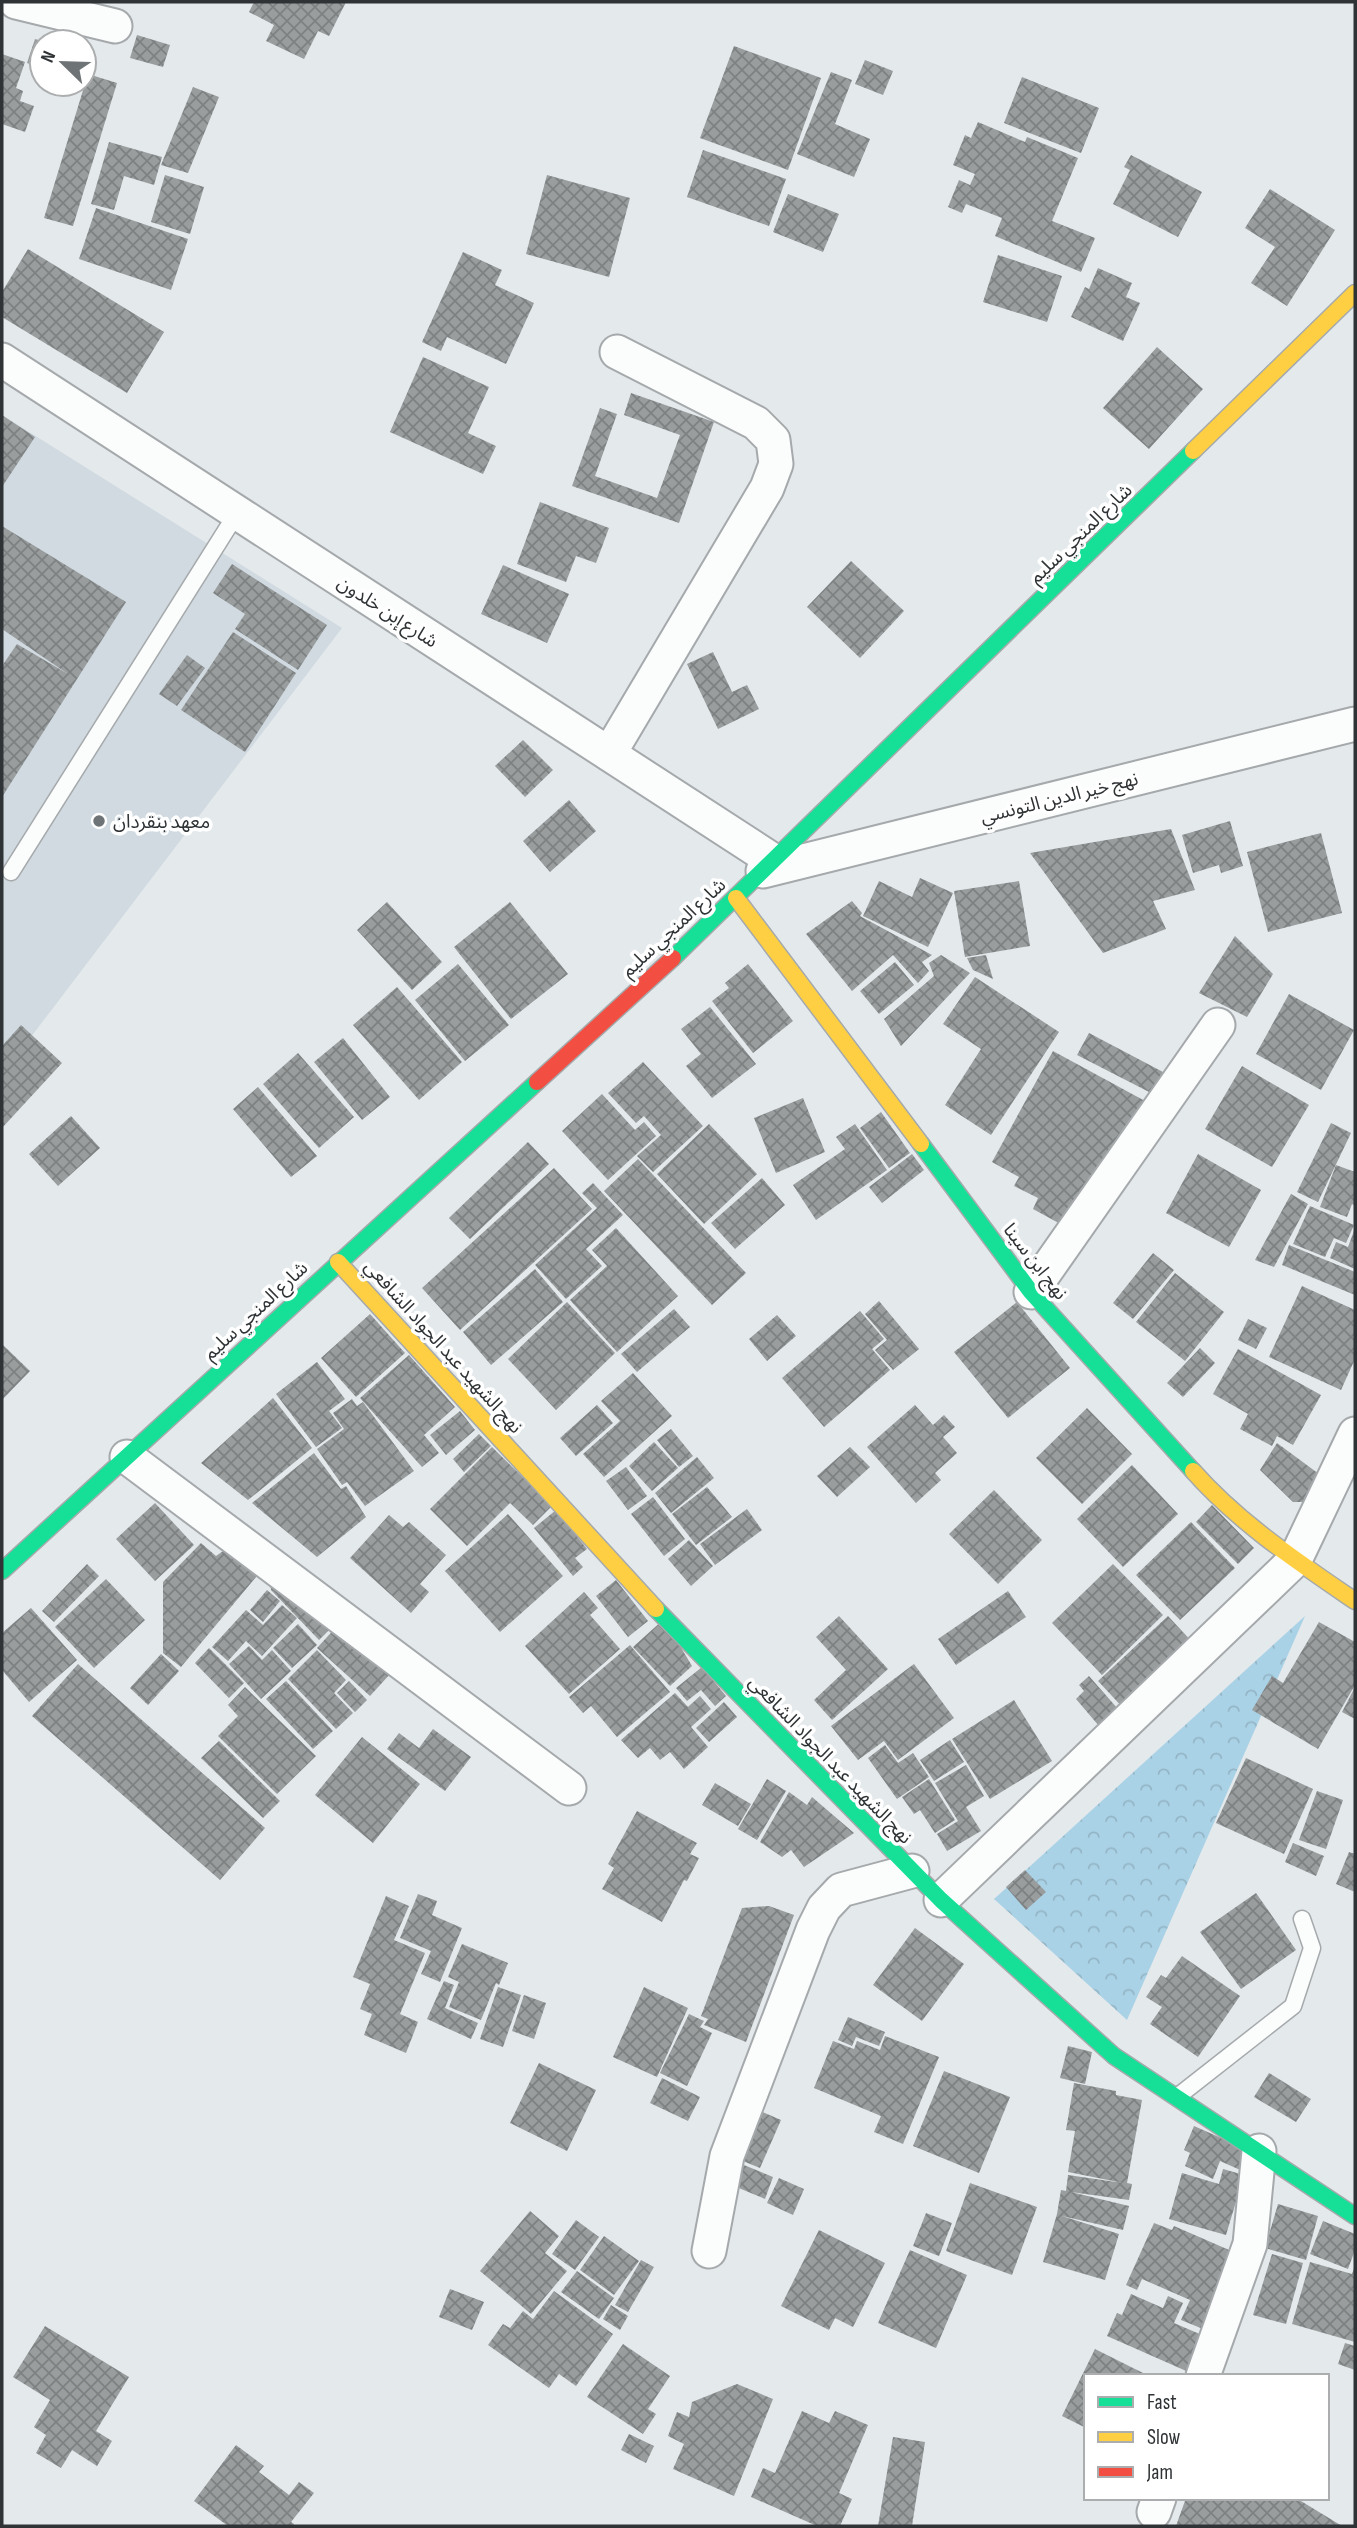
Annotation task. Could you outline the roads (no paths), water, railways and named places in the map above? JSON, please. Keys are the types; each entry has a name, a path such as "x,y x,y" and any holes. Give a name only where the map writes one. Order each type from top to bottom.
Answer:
{"street":[{"path":"16,2 115,26"},
{"name":"شارع المنجي سليم","path":"2,1572 736,898 1355,293"},
{"path":"609,754 767,488 776,464 773,440 756,423 617,352"},
{"name":"شارع إبن خلدون","path":"2,360 609,754 769,866"},
{"name":"نهج خير الدين التونسي","path":"769,866 1355,724"},
{"name":"نهج ابن سينا","path":"736,898 1031,1292 1219,1500 1295,1560 1355,1601"},
{"path":"1031,1292 1219,1024"},
{"name":"نهج الشهيد عبد الجواد الشافعي","path":"338,1262 660,1613 941,1900 1114,2056 1355,2217"},
{"path":"941,1900 1295,1560 1355,1434"},
{"path":"127,1457 569,1788"},
{"path":"709,2251 727,2156 813,1930 824,1908 841,1890 912,1871"},
{"path":"1204,2374 1250,2244 1259,2151"}],"lane":[{"path":"11,873 237,513"},
{"path":"1177,2097 1293,2006 1312,1948 1302,1919"}],"place":[{"name":"معهد بنقردان","path":"99,821"}]}
